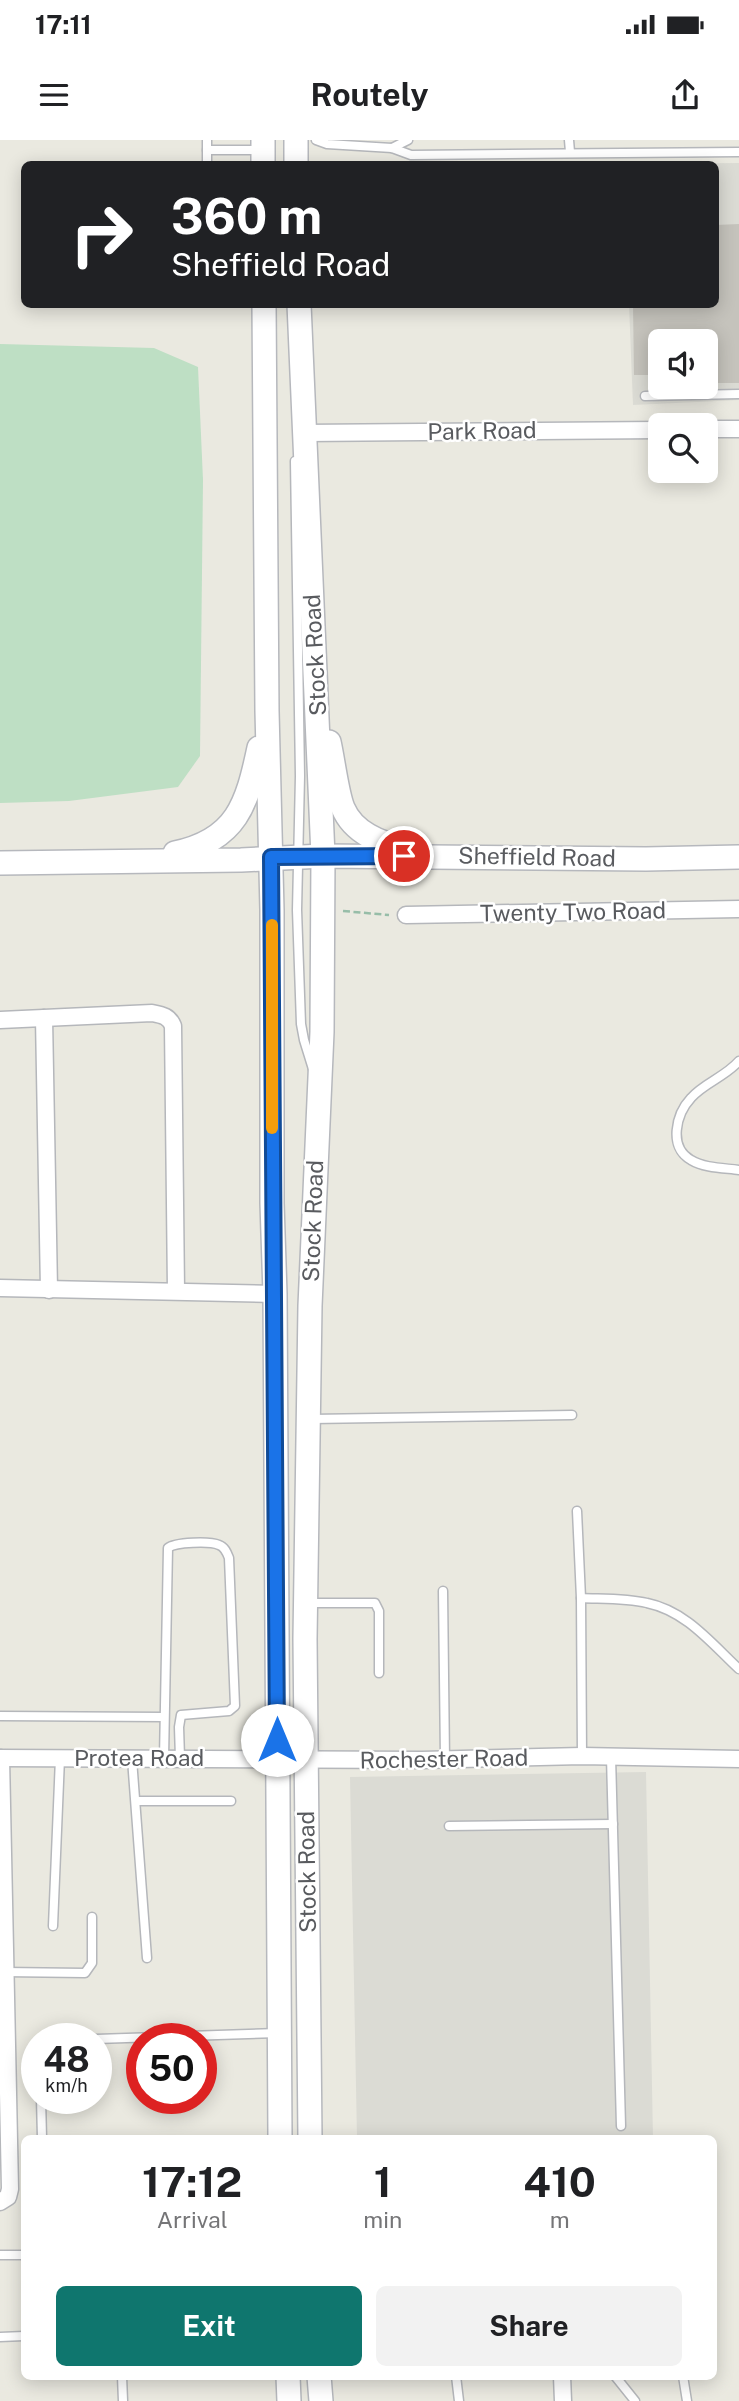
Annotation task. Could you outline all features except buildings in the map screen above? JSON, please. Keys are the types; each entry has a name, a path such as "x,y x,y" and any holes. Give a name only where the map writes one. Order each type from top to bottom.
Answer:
{"main road":[{"path":"296,140 296,161"},
{"name":"Stock Road","path":"264,308 275,1294 280,2135"},
{"name":"Stock Road","path":"299,308 297,428 316,685 323,856 319,1086 310,1306 306,1603 310,2135"},
{"path":"316,685 343,807 357,827 372,838 391,846 455,856"},
{"path":"134,862 194,849 214,839 231,825 248,794 267,711"},
{"name":"Sheffield Road","path":"0,863 134,862 299,856 646,859 739,857"},
{"path":"288,2380 289,2401"},
{"path":"319,2380 321,2401"}],"street":[{"name":"Park Road","path":"297,428 648,430"},
{"path":"718,429 739,429"},
{"name":"Twenty Two Road","path":"406,915 739,909"},
{"path":"0,1020 152,1013 167,1017 171,1021 176,1291"},
{"path":"44,1018 49,1290"},
{"path":"0,1289 275,1294"},
{"name":"Rochester Road","path":"306,1760 582,1756 739,1759"},
{"name":"Protea Road","path":"0,2202 8,2197 10,2189 2,1972 1,1758 306,1760"},
{"path":"562,2380 563,2401"}],"lane":[{"path":"207,140 207,161"},
{"path":"317,140 327,144 392,148 411,155 474,152 739,152"},
{"path":"392,148 408,140"},
{"path":"569,140 570,152"},
{"path":"207,150 263,152"},
{"path":"645,396 739,394"},
{"path":"295,454 300,776 297,910 301,1024 319,1086"},
{"path":"739,1062 722,1077 692,1096 680,1117 676,1131 677,1142 687,1158 704,1165 739,1170"},
{"path":"308,1419 572,1415"},
{"path":"577,1511 581,1598 582,1756"},
{"path":"176,1543 218,1544 229,1558 235,1706 229,1711 181,1715 172,1758 164,1717 168,1548 176,1543"},
{"path":"443,1591 444,1760"},
{"path":"581,1598 645,1602 664,1607 689,1621 739,1670"},
{"path":"306,1603 375,1603 379,1611 379,1673"},
{"path":"0,1716 164,1717"},
{"path":"611,1757 621,2126"},
{"path":"53,1926 60,1758"},
{"path":"132,1759 147,1958"},
{"path":"136,1801 231,1801"},
{"path":"449,1826 613,1824"},
{"path":"2,1972 85,1972 92,1963 92,1917"},
{"path":"112,2038 278,2033"},
{"path":"41,2114 42,2135"},
{"path":"0,2255 21,2255"},
{"path":"0,2337 21,2336"},
{"path":"122,2380 123,2401"},
{"path":"456,2380 459,2401"},
{"path":"617,2380 635,2401"},
{"path":"684,2380 687,2401"}],"path":[{"path":"335,910 377,916 406,915"}],"shaded area":[{"path":"719,163 739,163 739,400 633,405 629,308 719,308"},
{"path":"646,1772 653,2135 357,2135 350,1777"}],"green space":[{"path":"0,344 154,348 198,367 203,480 200,756 178,787 69,801 0,803"}],"slow traffic":[{"path":"272,925 272,1128"}],"route":[{"path":"277,1740 271,857 404,856"}]}
